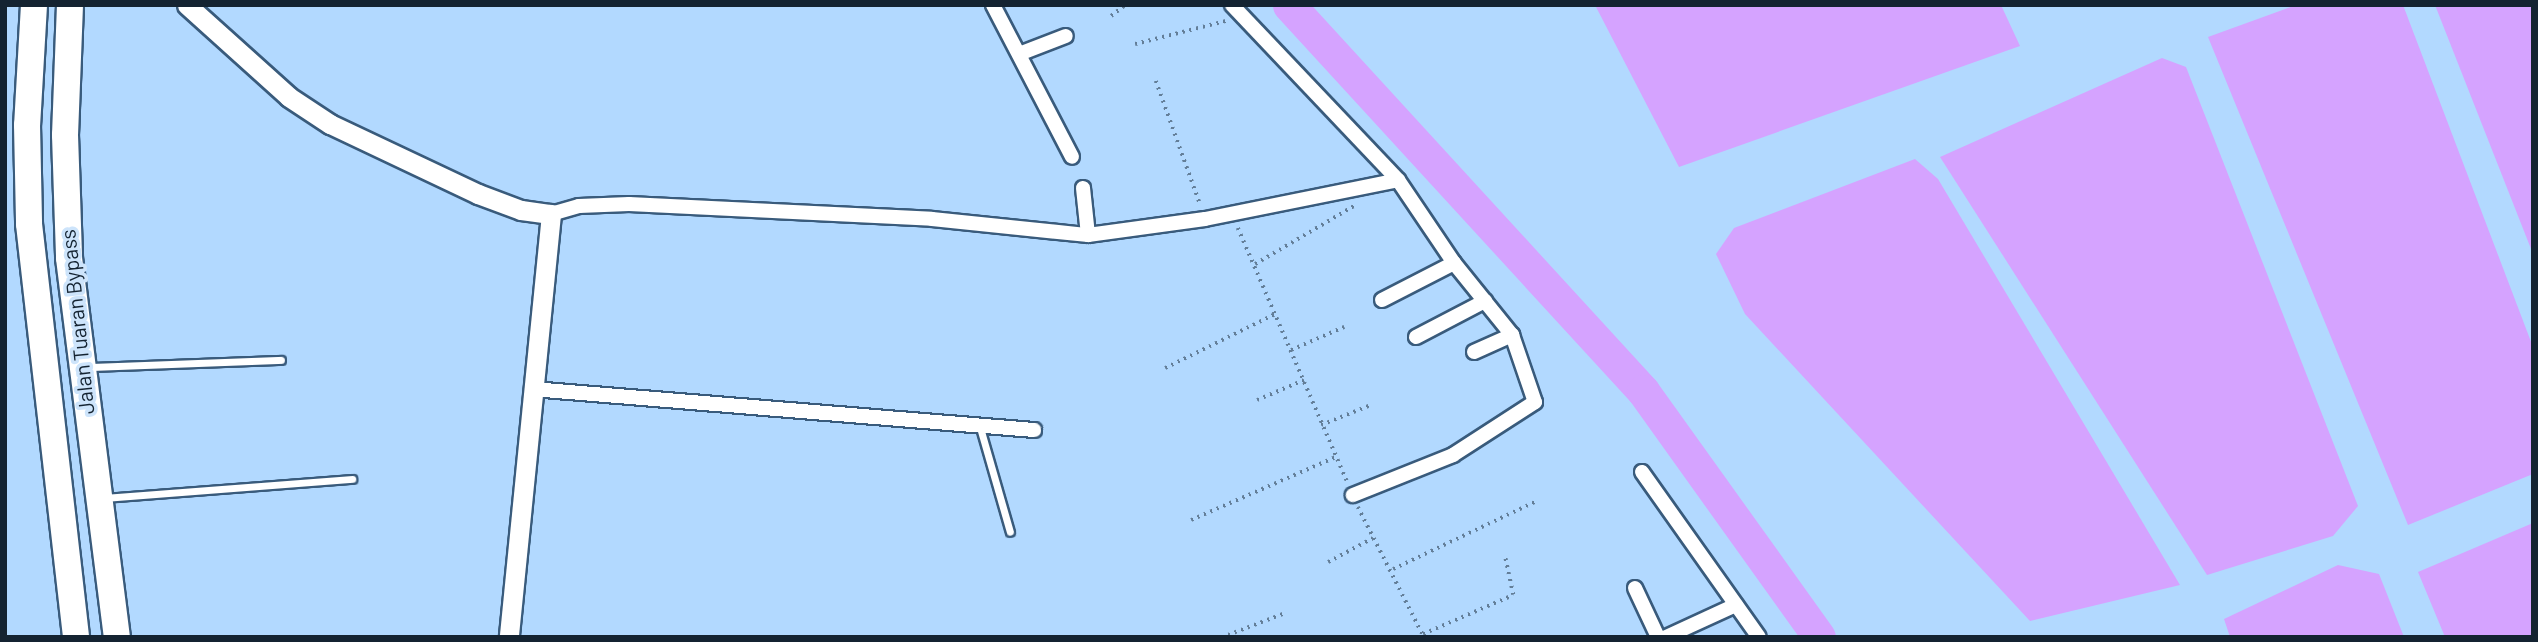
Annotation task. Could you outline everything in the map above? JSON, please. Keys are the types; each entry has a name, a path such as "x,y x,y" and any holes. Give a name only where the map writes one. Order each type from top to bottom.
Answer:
{"highway":[{"name":"Jalan Tuaran Bypass","path":"34,5 27,125 29,224 76,637"},
{"name":"Jalan Tuaran Bypass","path":"70,5 66,198 96,499 117,637"}],"street":[{"path":"187,5 289,97 330,124 478,194 521,210 551,214 579,206 629,204 932,219 1088,235 1205,219 1398,180"},
{"path":"993,5 1072,157"},
{"path":"1232,5 1398,180 1454,263 1512,335 1535,394 1528,409 1453,455 1353,495"},
{"path":"1019,54 1066,36"},
{"path":"1083,188 1088,235"},
{"path":"509,637 551,214"},
{"path":"1382,300 1454,263"},
{"path":"1416,337 1486,301"},
{"path":"1474,352 1512,335"},
{"path":"532,389 978,423 1034,430"},
{"path":"1642,472 1759,637"},
{"path":"1635,588 1658,637"},
{"path":"1666,637 1736,605"}],"lane":[{"path":"81,369 101,363 124,368 281,359"},
{"path":"978,423 1010,532"},
{"path":"96,499 352,480"}],"path":[{"path":"1111,16 1125,5"},
{"path":"1135,44 1242,17"},
{"path":"1156,81 1205,219"},
{"path":"1255,264 1362,201"},
{"path":"1231,213 1255,264 1321,425 1338,456 1373,538 1393,569 1423,636 1513,595 1505,556"},
{"path":"1165,368 1275,314"},
{"path":"1291,350 1344,327"},
{"path":"1257,400 1304,380"},
{"path":"1321,425 1371,405"},
{"path":"1191,520 1338,456"},
{"path":"1393,569 1537,501"},
{"path":"1328,562 1373,538"},
{"path":"1228,635 1285,613"}],"shaded area":[{"path":"1595,5 2001,5 2020,46 1679,167"},
{"path":"2296,5 2403,5 2533,347 2533,474 2408,525 2208,37"},
{"path":"2435,5 2533,5 2533,254"},
{"path":"2162,58 2186,67 2358,506 2333,536 2207,575 1940,157"},
{"path":"1915,159 1938,179 2180,585 2030,621 1745,314 1716,254 1734,228"},
{"path":"2533,523 2533,637 2445,637 2418,572"},
{"path":"2338,565 2379,574 2404,637 2230,637 2224,619"}],"waterway":[{"path":"1289,5 1643,391 1819,637"}]}
